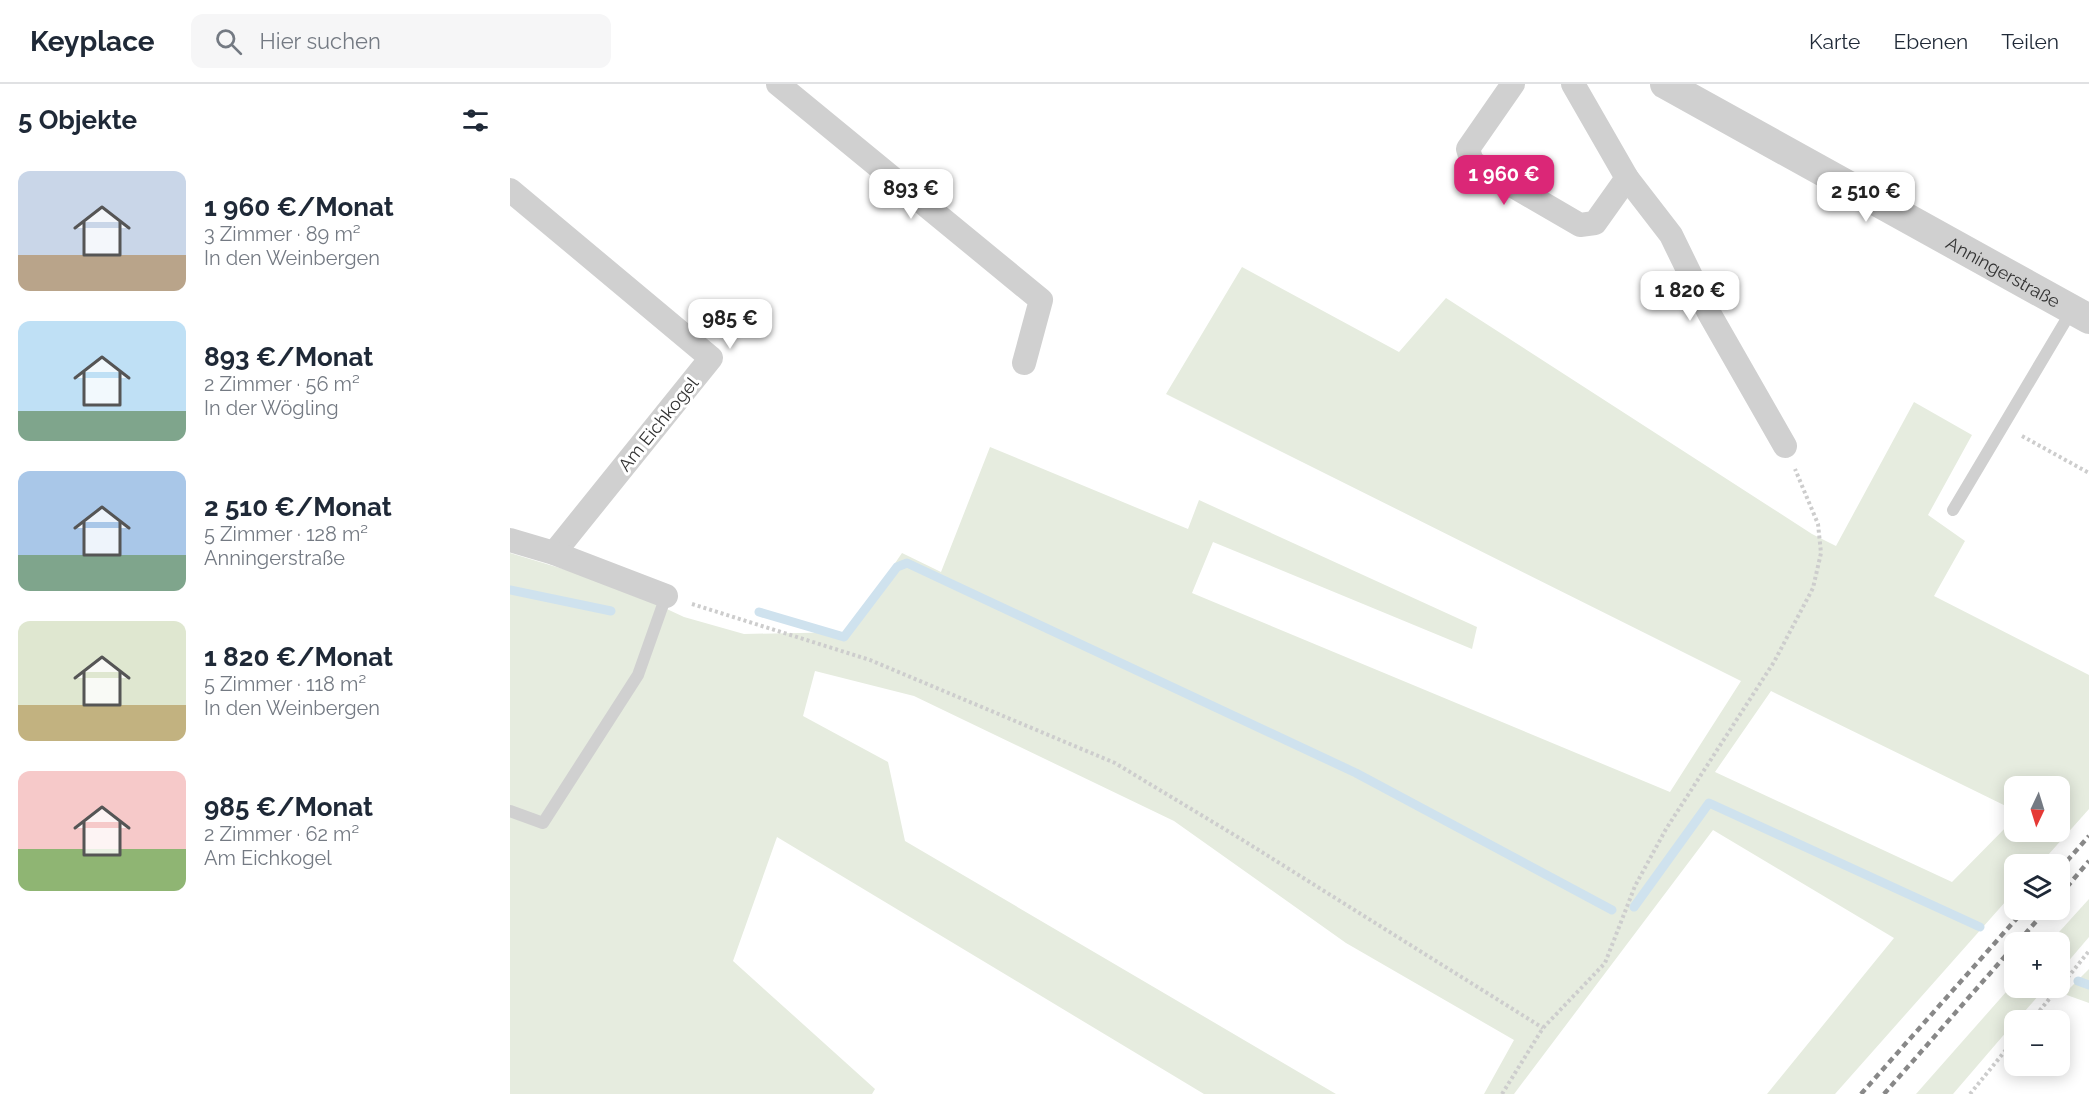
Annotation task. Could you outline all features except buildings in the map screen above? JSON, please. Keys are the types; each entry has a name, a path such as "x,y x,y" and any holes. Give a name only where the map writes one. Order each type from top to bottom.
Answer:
{"street":[{"path":"778,84 1041,300 1023,363"},
{"path":"1513,84 1468,149 1472,162 1580,225 1595,223 1627,178"},
{"path":"1573,84 1627,178 1671,235 1709,312 1785,446"},
{"name":"Anningerstraße","path":"1665,84 2080,315"},
{"name":"Am Eichkogel","path":"510,190 711,358 554,553"},
{"path":"510,540 554,553 666,596"}],"lane":[{"path":"1953,510 2003,425 2080,315"},
{"path":"510,811 543,823 638,675 666,596"}],"path":[{"path":"2003,425 2089,473"},
{"path":"1502,1094 1543,1028 1605,963 1635,886 1666,829 1774,662 1813,588 1821,553 1818,524 1785,446"},
{"path":"666,596 870,660 1115,763 1251,845 1543,1028"},
{"path":"2070,974 2089,951"},
{"path":"2040,1010 2050,998"},
{"path":"1970,1094 2004,1052"}],"shaded area":[{"path":"1242,267 1399,352 1446,298 1812,534 1836,546 1914,402 1972,435 1928,515 1965,541 1934,596 2089,675 2089,809 2070,830 2070,776 2004,776 2004,805 1771,691 1715,772 1952,882 2004,829 2004,842 2060,842 2049,854 2004,854 2004,903 1835,1094 1767,1094 1894,938 1713,830 1514,1094 1484,1094 1514,1040 1346,943 1174,821 914,696 815,671 803,716 888,762 905,841 1336,1094 1204,1094 777,837 733,961 875,1089 872,1094 510,1094 510,553 613,584 684,617 744,634 848,632 902,553 941,572 990,447 1188,529 1199,500 1477,627 1472,649 1213,542 1192,593 1670,792 1741,681 1166,394"},
{"path":"2089,899 2089,937 2070,959 2070,932 2059,932"},
{"path":"2089,969 2089,1003 2070,996 2070,988"},
{"path":"2004,994 2004,998 2036,998 2026,1010 2004,1010 2004,1035 1953,1094 1916,1094"}],"waterway":[{"path":"759,612 844,637 897,567 907,563 1356,773 1612,910"},
{"path":"510,590 611,611"},
{"path":"1634,907 1709,803 1980,927"},
{"path":"2078,981 2089,985"}],"railway":[{"path":"2070,858 2089,836"},
{"path":"2070,883 2089,861"},
{"path":"1861,1094 2015,920"},
{"path":"2027,932 2037,920"},
{"path":"1884,1094 2004,957"}]}
